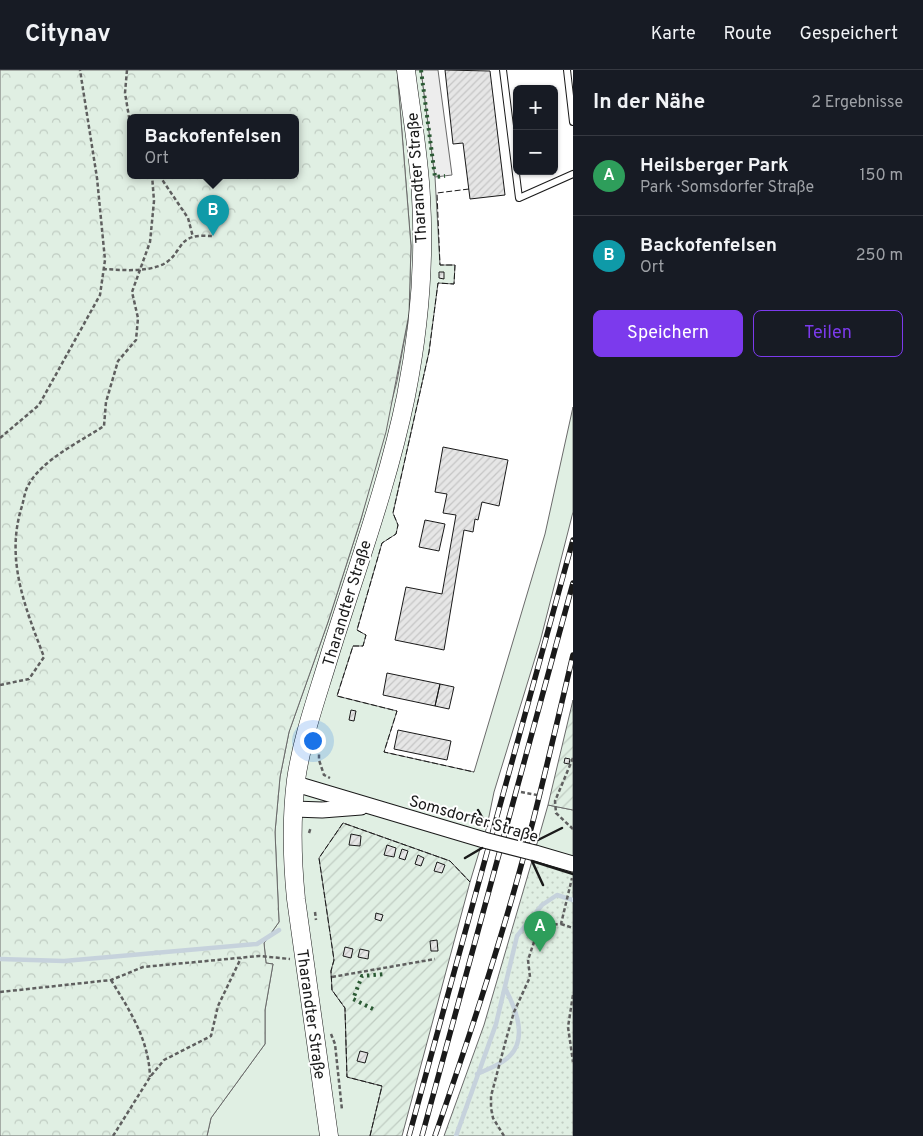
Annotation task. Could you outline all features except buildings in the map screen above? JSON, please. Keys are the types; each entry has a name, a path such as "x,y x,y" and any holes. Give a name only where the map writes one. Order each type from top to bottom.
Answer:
{"main road":[{"name":"Tharandter Straße","path":"329,1136 296,899 292,855 294,809 296,784 306,732 389,463 406,395 418,324 422,260 421,200 406,70"}],"street":[{"name":"Somsdorfer Straße","path":"296,784 337,795 365,806 535,854 572,871"},
{"name":"Somsdorfer Straße","path":"294,809 322,810 365,806"}],"lane":[{"path":"503,70 519,198 573,174"},
{"path":"567,70 573,122"}],"path":[{"path":"0,438 39,405 100,295 104,269 97,178 80,70"},
{"path":"127,70 125,93 128,114"},
{"path":"0,685 29,680 44,657 26,611 15,566 17,520 29,483 52,460 104,426 106,402 118,361 136,340 138,318 132,292 138,270 150,242 154,201 152,179"},
{"path":"162,179 188,218 193,237"},
{"path":"104,269 138,270 159,266 175,257 180,244 193,237 213,236"},
{"path":"573,758 555,801 556,812 573,830"},
{"path":"521,792 537,795"},
{"path":"561,924 572,871"},
{"path":"504,1136 493,1118 491,1096 514,1012 530,977 528,960 537,933 547,925 561,924 573,928"},
{"path":"0,992 111,980 143,967 259,956 290,960"},
{"path":"113,1136 150,1077 164,1060 210,1036 218,1006 241,958"},
{"path":"332,977 435,959"},
{"path":"111,980 135,1019 144,1040 149,1058 150,1077"},
{"path":"573,994 568,1027 573,1062"}],"green space":[{"path":"0,70 397,70 411,246 409,314 386,432 328,622 289,732 280,777 275,832 279,922 264,943 266,963 273,964 265,1010 265,1044 211,1118 207,1136 0,1136"},
{"path":"397,70 421,70 435,177 440,265 455,265 454,284 438,283 429,352 393,513 398,525 396,534 382,543 357,630 366,635 363,646 353,646 337,696 397,711 384,752 474,772 545,534 573,407 573,512 540,642 494,792 487,826 470,882 450,861 343,823 334,960 331,971 332,990 345,1008 347,1077 382,1086 370,1136 207,1136 211,1118 265,1044 265,1010 273,964 266,963 264,943 279,922 275,832 280,777 289,732 328,622 361,519 397,381 409,314 411,246"},
{"path":"573,700 573,810 548,805"},
{"path":"548,805 573,810 573,874 532,861"},
{"path":"343,823 450,861 470,882 402,1136 370,1136 382,1086 347,1077 345,1008 332,990 331,971 334,960 319,858"},
{"path":"532,861 573,874 573,1136 444,1136 484,1025"}],"shaded area":[{"path":"421,70 438,70 452,175 435,177"}],"waterway":[{"path":"456,1136 496,1024 517,936 542,905 557,895 573,900"},
{"path":"0,959 64,961 257,944 279,930"},
{"path":"477,1074 505,1060 513,1053 517,1044 519,1035 516,1015 505,988"}],"railway":[{"path":"409,1136 573,540"},
{"path":"422,1136 573,583"},
{"path":"435,1136 475,1019 523,861 573,655"}],"hedge":[{"path":"421,70 435,177 445,176"},
{"path":"373,1009 353,999 362,976 386,974"}],"fence":[{"path":"469,189 437,193 440,265 455,265 454,284 438,283 429,352 393,513 398,525 396,534 382,543 357,630 366,635 363,646 353,646 337,696 397,711 384,752 474,772"},
{"path":"370,1136 382,1086 347,1077 345,1008 332,990 331,971 334,960 319,858 343,823 450,861 470,882"}],"wall":[{"path":"478,810 487,826"},
{"path":"538,840 562,828"},
{"path":"465,858 482,848"},
{"path":"532,861 573,874"},
{"path":"532,861 543,885"}],"place":[{"name":"Backofenfelsen","path":"213,236"},
{"name":"Heilsberger Park","path":"540,952"}]}
